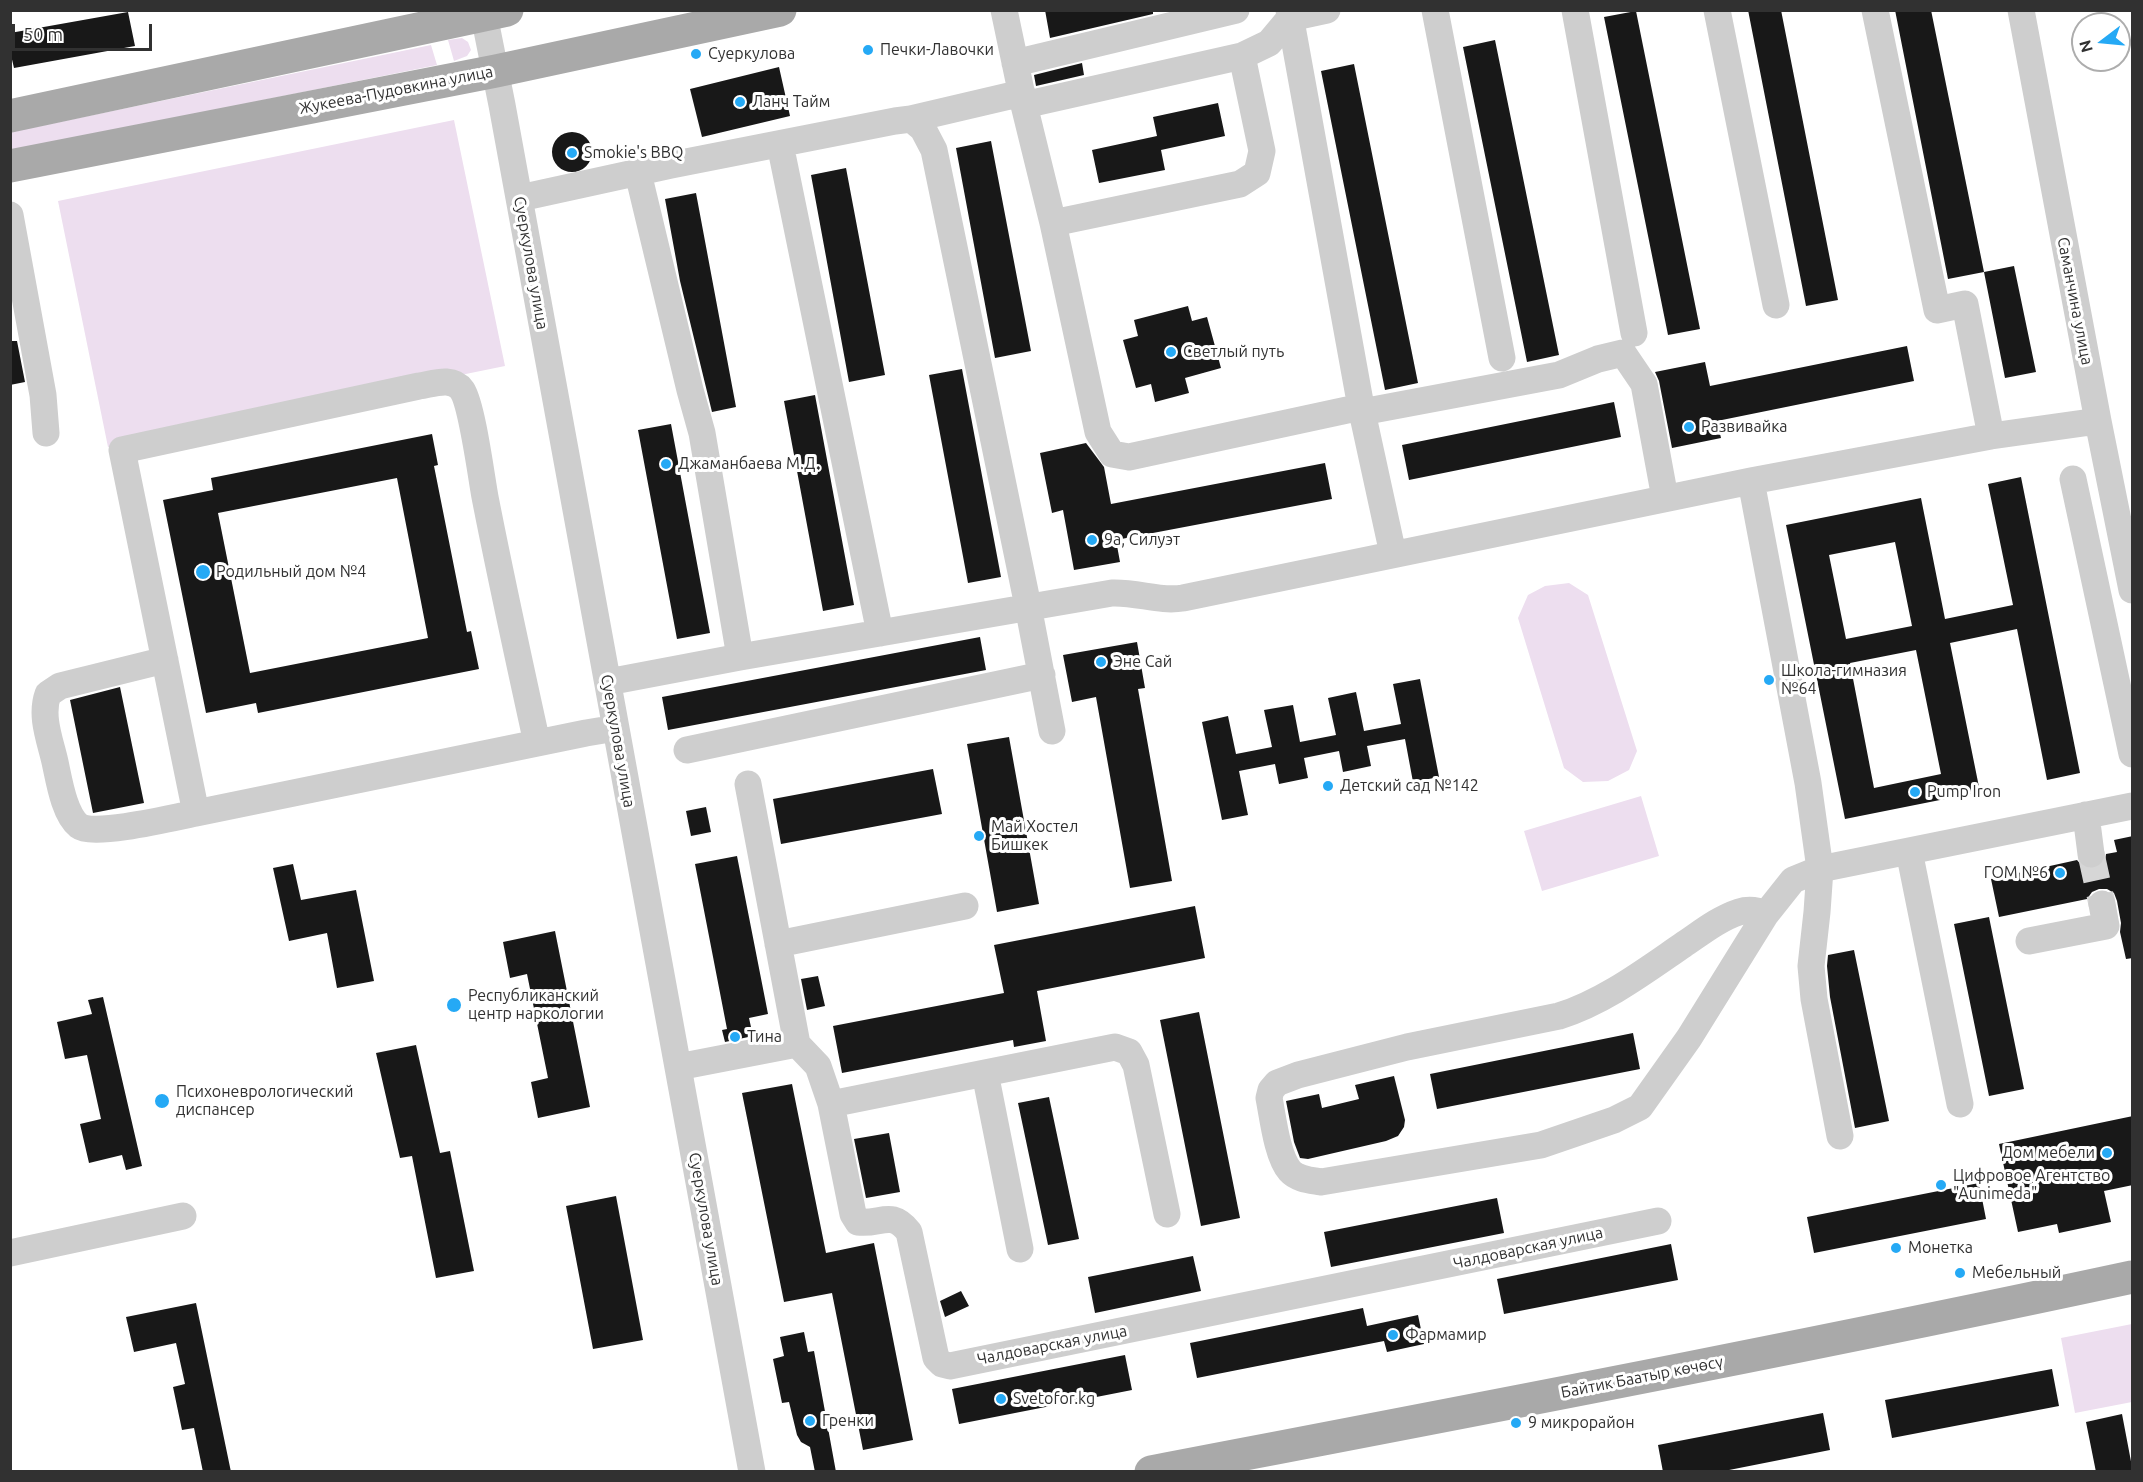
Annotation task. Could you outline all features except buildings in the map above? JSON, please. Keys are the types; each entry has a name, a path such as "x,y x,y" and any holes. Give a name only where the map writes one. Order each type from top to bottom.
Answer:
{"main road":[{"name":"Жукеева-Пудовкина улица","path":"10,166 496,71 780,10"},
{"path":"10,116 492,12"},
{"name":"Байтик Баатыр көчөсү","path":"1151,1472 1528,1400 2133,1277"}],"street":[{"path":"1004,10 1098,432 1112,454 1130,458 1361,409 1559,375 1598,359 1623,353 1644,384 1665,498"},
{"path":"1015,63 1236,10"},
{"path":"520,198 780,144 1242,57 1269,43 1289,14 1327,10"},
{"path":"1435,10 1502,358"},
{"path":"1575,10 1634,333"},
{"path":"1718,10 1776,305"},
{"path":"1875,10 1937,310 1965,304 1991,436"},
{"name":"Саманчина улица","path":"2021,10 2098,421 2133,590"},
{"name":"Суеркулова улица","path":"492,12 496,71 752,1472"},
{"path":"1289,14 1361,409 1393,554"},
{"path":"1053,223 1240,184 1257,173 1262,151 1242,57"},
{"path":"911,119 923,129 934,150 1052,731"},
{"path":"780,144 880,633"},
{"path":"638,173 702,433 740,657"},
{"path":"10,215 14,249 43,395 46,433"},
{"path":"196,813 122,450 448,381 461,388 468,407 537,743"},
{"path":"608,682 1028,606 1127,592 1169,600 1752,481 1991,436 2098,421"},
{"path":"2073,479 2133,754"},
{"path":"1752,481 1808,783 1820,869 1811,966 1814,999 1840,1136"},
{"path":"165,660 60,686 48,694 44,712 63,798 74,821 80,827 98,831 196,813 616,728"},
{"path":"687,750 1042,675"},
{"path":"678,1067 797,1044 748,784"},
{"path":"1766,914 1758,910 1743,911 1717,922 1648,969 1582,1009 1559,1016 1407,1047 1298,1075 1277,1083 1271,1090 1269,1098 1282,1156 1290,1171 1297,1176 1321,1182 1541,1145 1614,1120 1640,1107 1689,1038 1766,914 1793,880 1820,869 2133,806"},
{"path":"2085,815 2091,854"},
{"path":"1910,850 1960,1104"},
{"path":"2029,941 2106,926 2102,904"},
{"path":"778,944 965,906"},
{"name":"Чалдоварская улица","path":"797,1044 818,1065 831,1104 853,1214 858,1222 867,1223 888,1218 901,1222 909,1232 936,1358 942,1364 950,1366 1658,1221"},
{"path":"831,1104 1115,1047 1129,1052 1136,1065 1167,1215"},
{"path":"986,1073 1020,1249"},
{"path":"10,1253 183,1216"}],"shaded area":[{"path":"462,38 468,42 471,50 467,56 454,61 448,40"},
{"path":"431,45 437,65 11,151 11,132"},
{"path":"454,120 505,366 108,447 58,201"},
{"path":"1569,583 1588,595 1637,751 1629,770 1608,781 1583,782 1564,768 1518,618 1528,595 1545,586"},
{"path":"1641,796 1659,856 1542,891 1524,831"},
{"path":"2132,1324 2132,1402 2075,1413 2061,1338"}],"tunnel":[{"path":"2091,854 2102,904"}],"place":[{"name":"Печки-Лавочки","path":"868,50"},
{"name":"Суеркулова","path":"696,54"},
{"name":"Ланч Тайм","path":"740,102"},
{"name":"Smokie's BBQ","path":"572,153"},
{"name":"Светлый путь","path":"1171,352"},
{"name":"Развивайка","path":"1689,427"},
{"name":"Джаманбаева М.Д.","path":"666,464"},
{"name":"9а, Силуэт","path":"1092,540"},
{"name":"Родильный дом №4","path":"203,572"},
{"name":"Эне Сай","path":"1101,662"},
{"name":"Школа-гимназия №64","path":"1769,680"},
{"name":"Детский сад №142","path":"1328,786"},
{"name":"Pump Iron","path":"1915,792"},
{"name":"Май Хостел Бишкек","path":"979,836"},
{"name":"ГОМ №6","path":"2060,873"},
{"name":"Республиканский центр наркологии","path":"454,1005"},
{"name":"Тина","path":"735,1037"},
{"name":"Психоневрологический диспансер","path":"162,1101"},
{"name":"Дом мебели","path":"2107,1153"},
{"name":"Цифровое Агентство \"Aunimeda\"","path":"1941,1185"},
{"name":"Монетка","path":"1896,1248"},
{"name":"Мебельный","path":"1960,1273"},
{"name":"Фармамир","path":"1393,1335"},
{"name":"Svetofor.kg","path":"1001,1399"},
{"name":"Гренки","path":"810,1421"},
{"name":"9 микрорайон","path":"1516,1423"}]}
